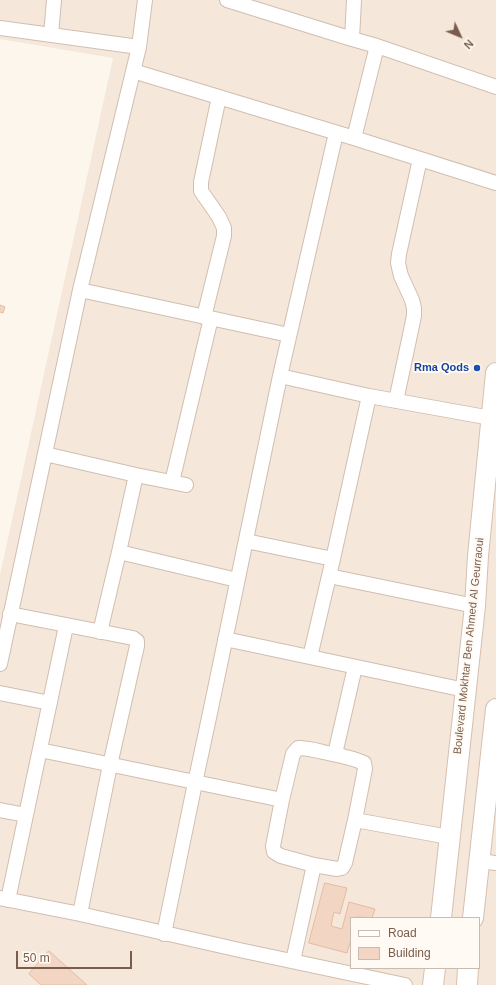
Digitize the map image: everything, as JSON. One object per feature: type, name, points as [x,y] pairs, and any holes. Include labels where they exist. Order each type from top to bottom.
[{"type":"street","points":[[51,35],[54,0]]},
{"type":"street","points":[[0,664],[80,290],[133,71],[145,0]]},
{"type":"street","points":[[227,0],[377,46],[496,86]]},
{"type":"street","points":[[352,39],[354,0]]},
{"type":"street","points":[[0,28],[138,47]]},
{"type":"street","points":[[354,138],[377,46]]},
{"type":"street","points":[[133,71],[496,183]]},
{"type":"street","points":[[45,454],[179,484],[208,317],[224,236],[224,228],[219,217],[202,191],[201,182],[219,97]]},
{"type":"street","points":[[164,934],[280,376],[336,133]]},
{"type":"street","points":[[396,401],[414,316],[412,300],[401,276],[398,263],[420,159]]},
{"type":"street","points":[[80,290],[289,335]]},
{"type":"street","name":"Boulevard Mokhtar Ben Ahmed Al Geurraoui","points":[[441,917],[474,606],[496,373]]},
{"type":"street","points":[[280,376],[369,396],[491,418]]},
{"type":"street","points":[[310,657],[369,396]]},
{"type":"street","points":[[100,632],[136,475]]},
{"type":"street","points":[[246,541],[333,559]]},
{"type":"street","points":[[119,552],[238,580]]},
{"type":"street","points":[[329,576],[474,606]]},
{"type":"street","points":[[10,614],[133,638],[137,641],[80,914]]},
{"type":"street","points":[[66,626],[26,815],[4,899],[80,914],[164,934],[405,985]]},
{"type":"street","points":[[225,639],[465,690]]},
{"type":"street","points":[[336,754],[355,667]]},
{"type":"street","points":[[0,693],[50,703]]},
{"type":"street","points":[[474,917],[488,862],[496,709]]},
{"type":"street","points":[[298,748],[336,754],[359,760],[364,763],[365,769],[356,820],[345,863],[342,868],[337,869],[314,865],[281,856],[274,852],[273,846],[282,800],[293,754],[298,748]]},
{"type":"street","points":[[40,750],[282,800]]},
{"type":"street","points":[[0,810],[26,815]]},
{"type":"street","points":[[356,820],[450,837]]},
{"type":"street","points":[[293,961],[314,865]]},
{"type":"street","points":[[433,985],[435,969]]},
{"type":"street","points":[[467,985],[468,969]]},
{"type":"shaded area","points":[[0,0],[496,0],[496,985],[0,985],[0,575],[113,58],[0,39]]},
{"type":"building","points":[[0,305],[5,307],[3,313],[0,312]]},
{"type":"building","points":[[325,883],[347,888],[340,914],[334,912],[331,926],[342,929],[349,902],[375,909],[372,917],[350,917],[350,942],[347,953],[309,943]]},
{"type":"building","points":[[49,951],[87,985],[41,985],[29,974]]},
{"type":"place","name":"Rma Qods","points":[[477,368]]}]
